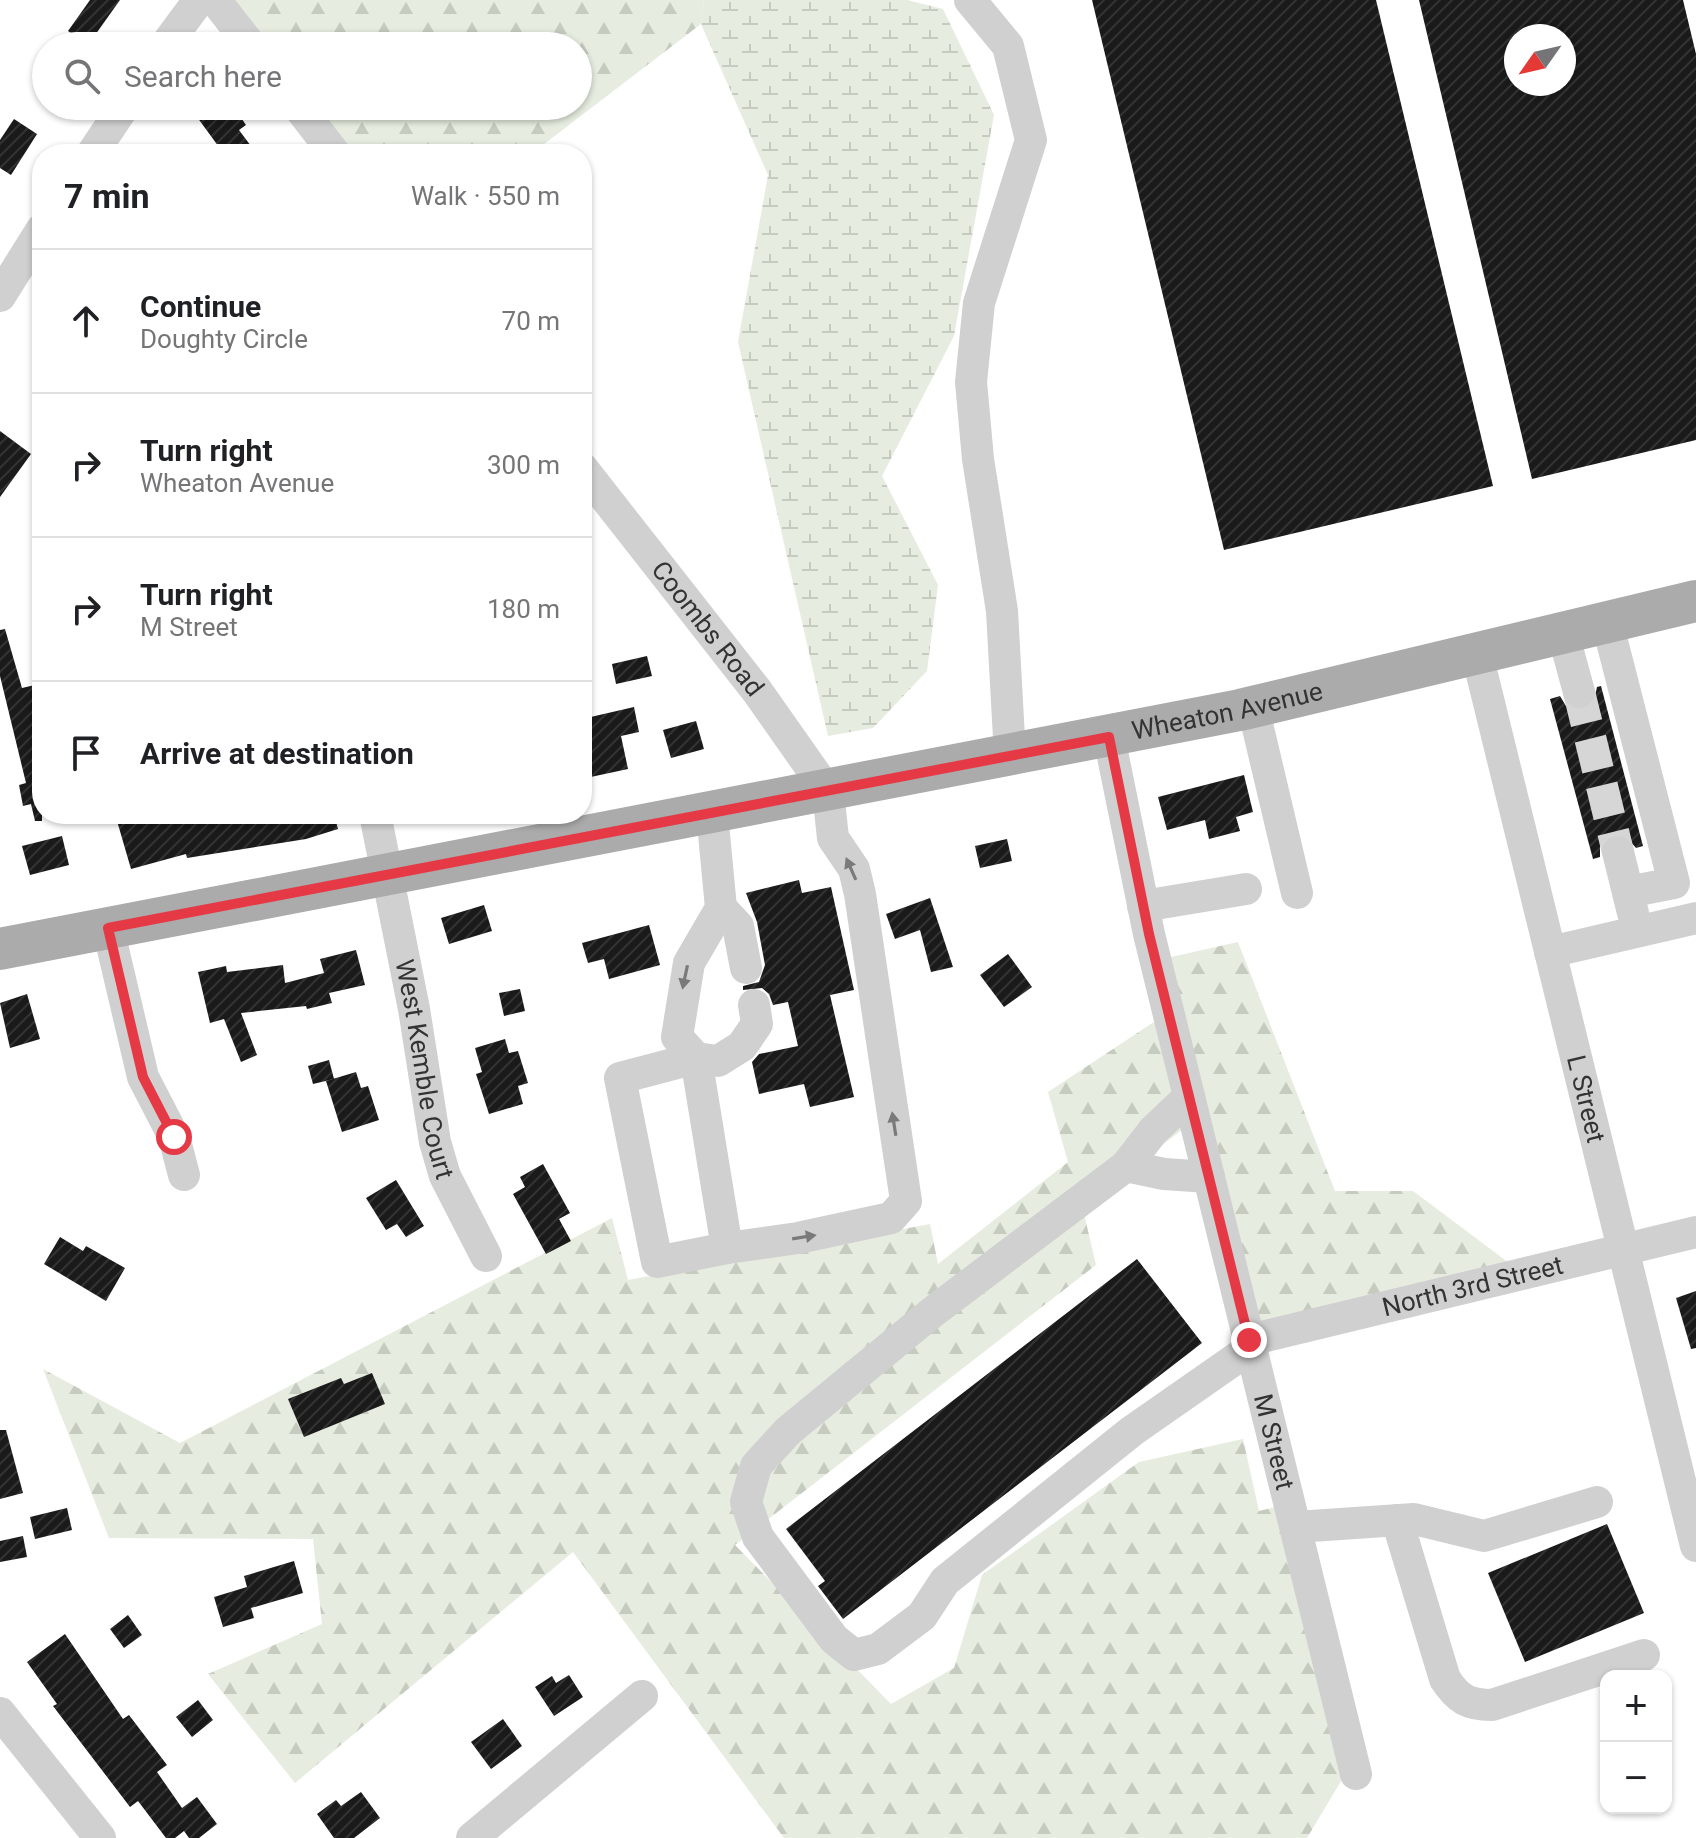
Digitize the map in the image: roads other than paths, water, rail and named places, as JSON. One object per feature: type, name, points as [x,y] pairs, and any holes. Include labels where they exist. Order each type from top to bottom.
[{"type":"main road","name":"Wheaton Avenue","points":[[0,949],[1109,737],[1253,707],[1696,601]]},
{"type":"street","points":[[175,32],[199,0]]},
{"type":"street","points":[[215,0],[240,32]]},
{"type":"street","points":[[970,0],[1008,46],[1031,140],[979,303],[971,382],[978,459],[1002,611],[1010,756]]},
{"type":"street","points":[[99,144],[115,120]]},
{"type":"street","points":[[309,120],[327,144]]},
{"type":"street","points":[[0,296],[32,245]]},
{"type":"street","name":"Coombs Road","points":[[592,481],[757,691],[828,792]]},
{"type":"street","points":[[1607,622],[1674,883],[1628,892]]},
{"type":"street","points":[[1563,633],[1579,692]]},
{"type":"street","name":"L Street","points":[[1477,654],[1696,1546]]},
{"type":"street","points":[[1253,707],[1297,893]]},
{"type":"street","name":"M Street","points":[[1109,737],[1143,906],[1356,1774]]},
{"type":"street","points":[[754,1005],[757,1024],[742,1046],[718,1061],[696,1058],[620,1078],[657,1262],[798,1238],[891,1218],[906,1201],[860,894],[854,869],[833,838],[828,792]]},
{"type":"street","points":[[712,813],[721,908],[689,963],[677,1037],[696,1058],[727,1248]]},
{"type":"street","name":"West Kemble Court","points":[[377,824],[414,1009],[435,1142],[445,1176],[486,1256]]},
{"type":"street","points":[[1618,852],[1638,932]]},
{"type":"street","points":[[1143,906],[1246,889]]},
{"type":"street","points":[[721,908],[738,926],[746,968]]},
{"type":"street","points":[[1550,952],[1696,918]]},
{"type":"street","points":[[108,928],[143,1077],[174,1137],[184,1175]]},
{"type":"street","points":[[1189,1097],[1153,1131],[1126,1166],[934,1311],[788,1431],[756,1466],[746,1502],[758,1537],[834,1639],[854,1655],[878,1649],[922,1616],[945,1581],[1132,1431],[1250,1344]]},
{"type":"street","points":[[1126,1166],[1164,1174],[1209,1177]]},
{"type":"street","name":"North 3rd Street","points":[[1250,1344],[1696,1232]]},
{"type":"street","points":[[1296,1527],[1414,1519],[1484,1536],[1597,1502]]},
{"type":"street","points":[[1397,1520],[1445,1679],[1455,1696],[1473,1705],[1492,1705],[1644,1655]]},
{"type":"street","points":[[472,1838],[642,1696]]},
{"type":"street","points":[[0,1713],[100,1838]]},
{"type":"tunnel","points":[[1579,692],[1618,852]]}]
